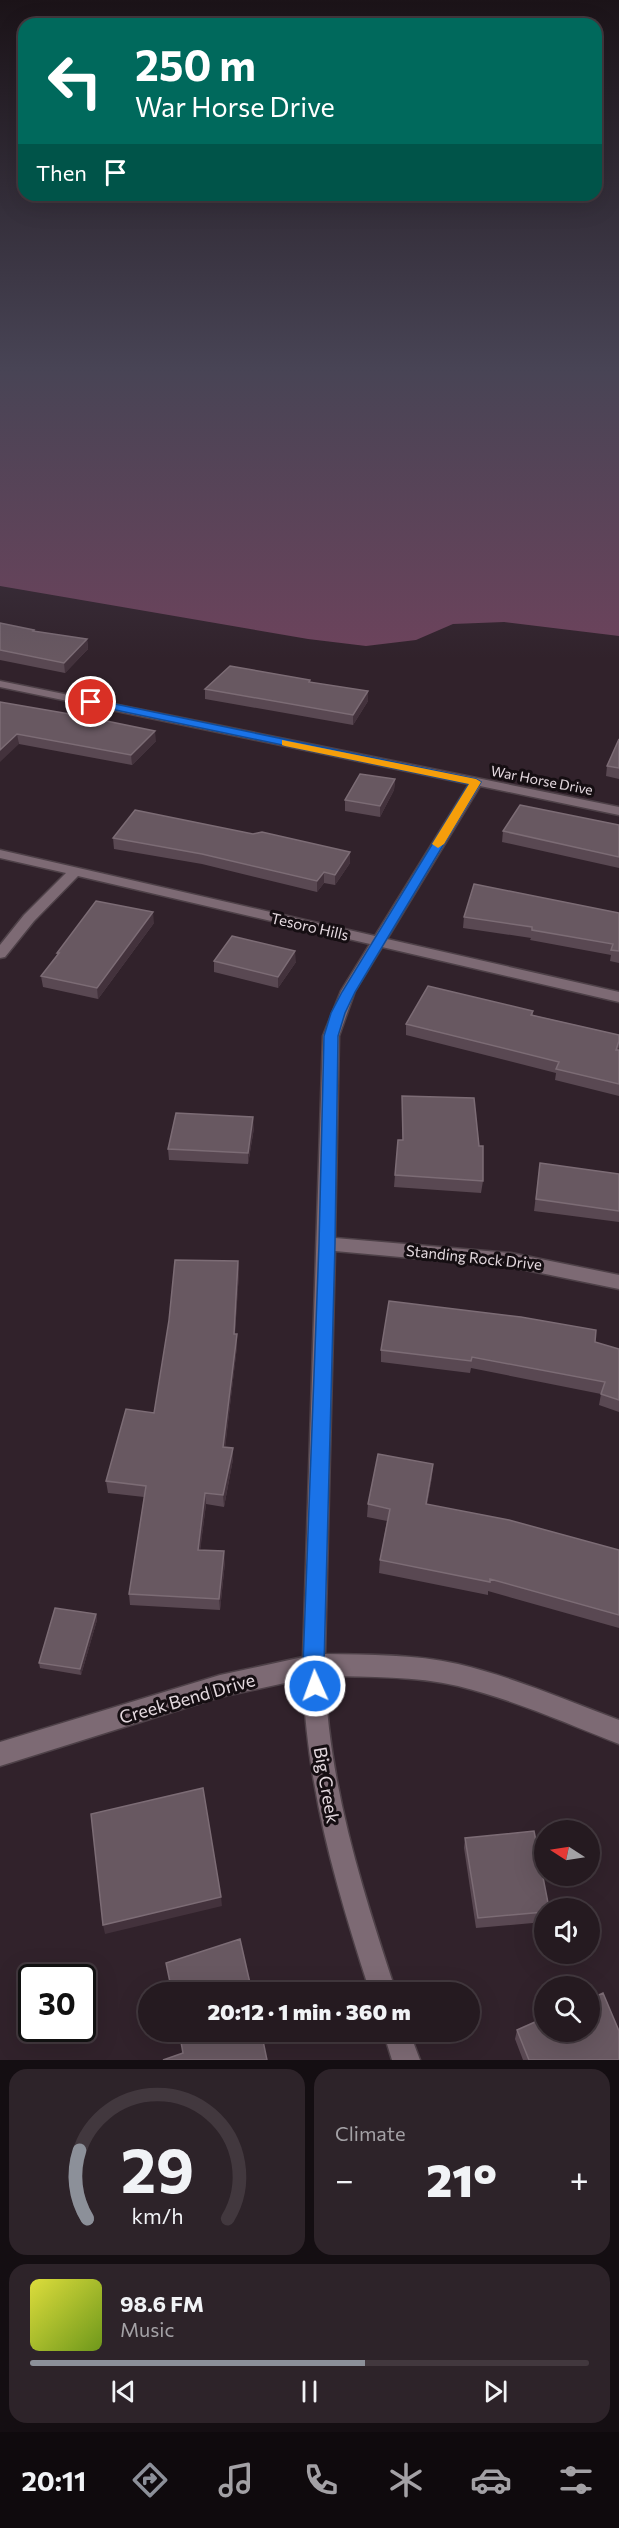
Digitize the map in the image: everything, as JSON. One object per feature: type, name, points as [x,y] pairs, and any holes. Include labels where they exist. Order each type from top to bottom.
[{"type":"street","name":"War Horse Drive","points":[[0,684],[619,810]]},
{"type":"street","name":"Big Creek","points":[[380,1982],[358,1918],[334,1828],[320,1749],[314,1665],[331,1036],[348,992],[476,782]]},
{"type":"street","name":"Tesoro Hills","points":[[0,854],[73,873],[379,941],[619,998]]},
{"type":"street","points":[[0,954],[29,918],[73,873]]},
{"type":"street","name":"Standing Rock Drive","points":[[327,1244],[465,1254],[532,1262],[619,1282]]},
{"type":"street","name":"Creek Bend Drive","points":[[0,1754],[220,1686],[314,1665],[408,1667],[458,1675],[506,1689],[619,1732]]},
{"type":"street","points":[[400,2042],[406,2060]]},
{"type":"shaded area","points":[[0,467],[619,467],[619,636],[504,622],[453,624],[416,640],[366,646],[308,639],[0,586]]},
{"type":"building","points":[[0,623],[33,631],[87,639],[64,663],[0,650]]},
{"type":"building","points":[[230,666],[368,691],[353,715],[205,689]]},
{"type":"building","points":[[0,702],[155,731],[131,755],[17,734],[0,750]]},
{"type":"building","points":[[619,739],[619,768],[607,766]]},
{"type":"building","points":[[360,774],[395,779],[380,806],[345,800]]},
{"type":"building","points":[[520,805],[619,825],[619,857],[503,831]]},
{"type":"building","points":[[135,810],[253,834],[262,832],[350,852],[335,875],[324,872],[317,881],[202,854],[113,838]]},
{"type":"building","points":[[474,884],[619,913],[619,951],[611,950],[613,944],[532,930],[532,927],[464,917]]},
{"type":"building","points":[[96,901],[153,912],[97,988],[41,976],[59,953],[57,953]]},
{"type":"building","points":[[232,936],[295,951],[278,977],[214,961]]},
{"type":"building","points":[[428,986],[533,1011],[531,1015],[619,1035],[616,1050],[619,1050],[619,1084],[556,1069],[559,1062],[406,1024]]},
{"type":"building","points":[[402,1096],[474,1098],[479,1146],[483,1146],[483,1181],[395,1175],[398,1140],[403,1140]]},
{"type":"building","points":[[176,1113],[253,1117],[248,1153],[168,1149]]},
{"type":"building","points":[[540,1163],[619,1174],[619,1211],[536,1199]]},
{"type":"building","points":[[175,1260],[238,1261],[234,1334],[237,1334],[223,1447],[233,1448],[223,1495],[205,1493],[198,1550],[224,1551],[219,1599],[129,1594],[146,1486],[106,1481],[126,1409],[154,1413],[169,1320]]},
{"type":"building","points":[[389,1301],[521,1317],[596,1330],[595,1342],[619,1349],[619,1400],[601,1394],[605,1382],[472,1357],[471,1361],[381,1350]]},
{"type":"building","points":[[378,1454],[433,1464],[426,1504],[509,1520],[619,1550],[619,1615],[490,1579],[490,1582],[380,1560],[390,1509],[368,1504]]},
{"type":"building","points":[[55,1608],[96,1614],[80,1669],[39,1663]]},
{"type":"building","points":[[203,1788],[221,1897],[103,1925],[91,1814]]},
{"type":"building","points":[[534,1831],[534,1886],[545,1886],[547,1898],[534,1898],[534,1913],[478,1918],[465,1838]]},
{"type":"building","points":[[240,1939],[250,1982],[170,1982],[166,1963]]},
{"type":"building","points":[[603,1993],[619,2031],[619,2060],[529,2060],[517,2030],[534,2022],[534,2042],[600,2042],[600,1994]]},
{"type":"building","points":[[181,2042],[263,2042],[267,2060],[163,2060],[183,2053]]},
{"type":"slow traffic","points":[[285,743],[476,782],[438,844]]},
{"type":"route","points":[[91,702],[476,782],[348,992],[331,1036],[315,1686]]}]
